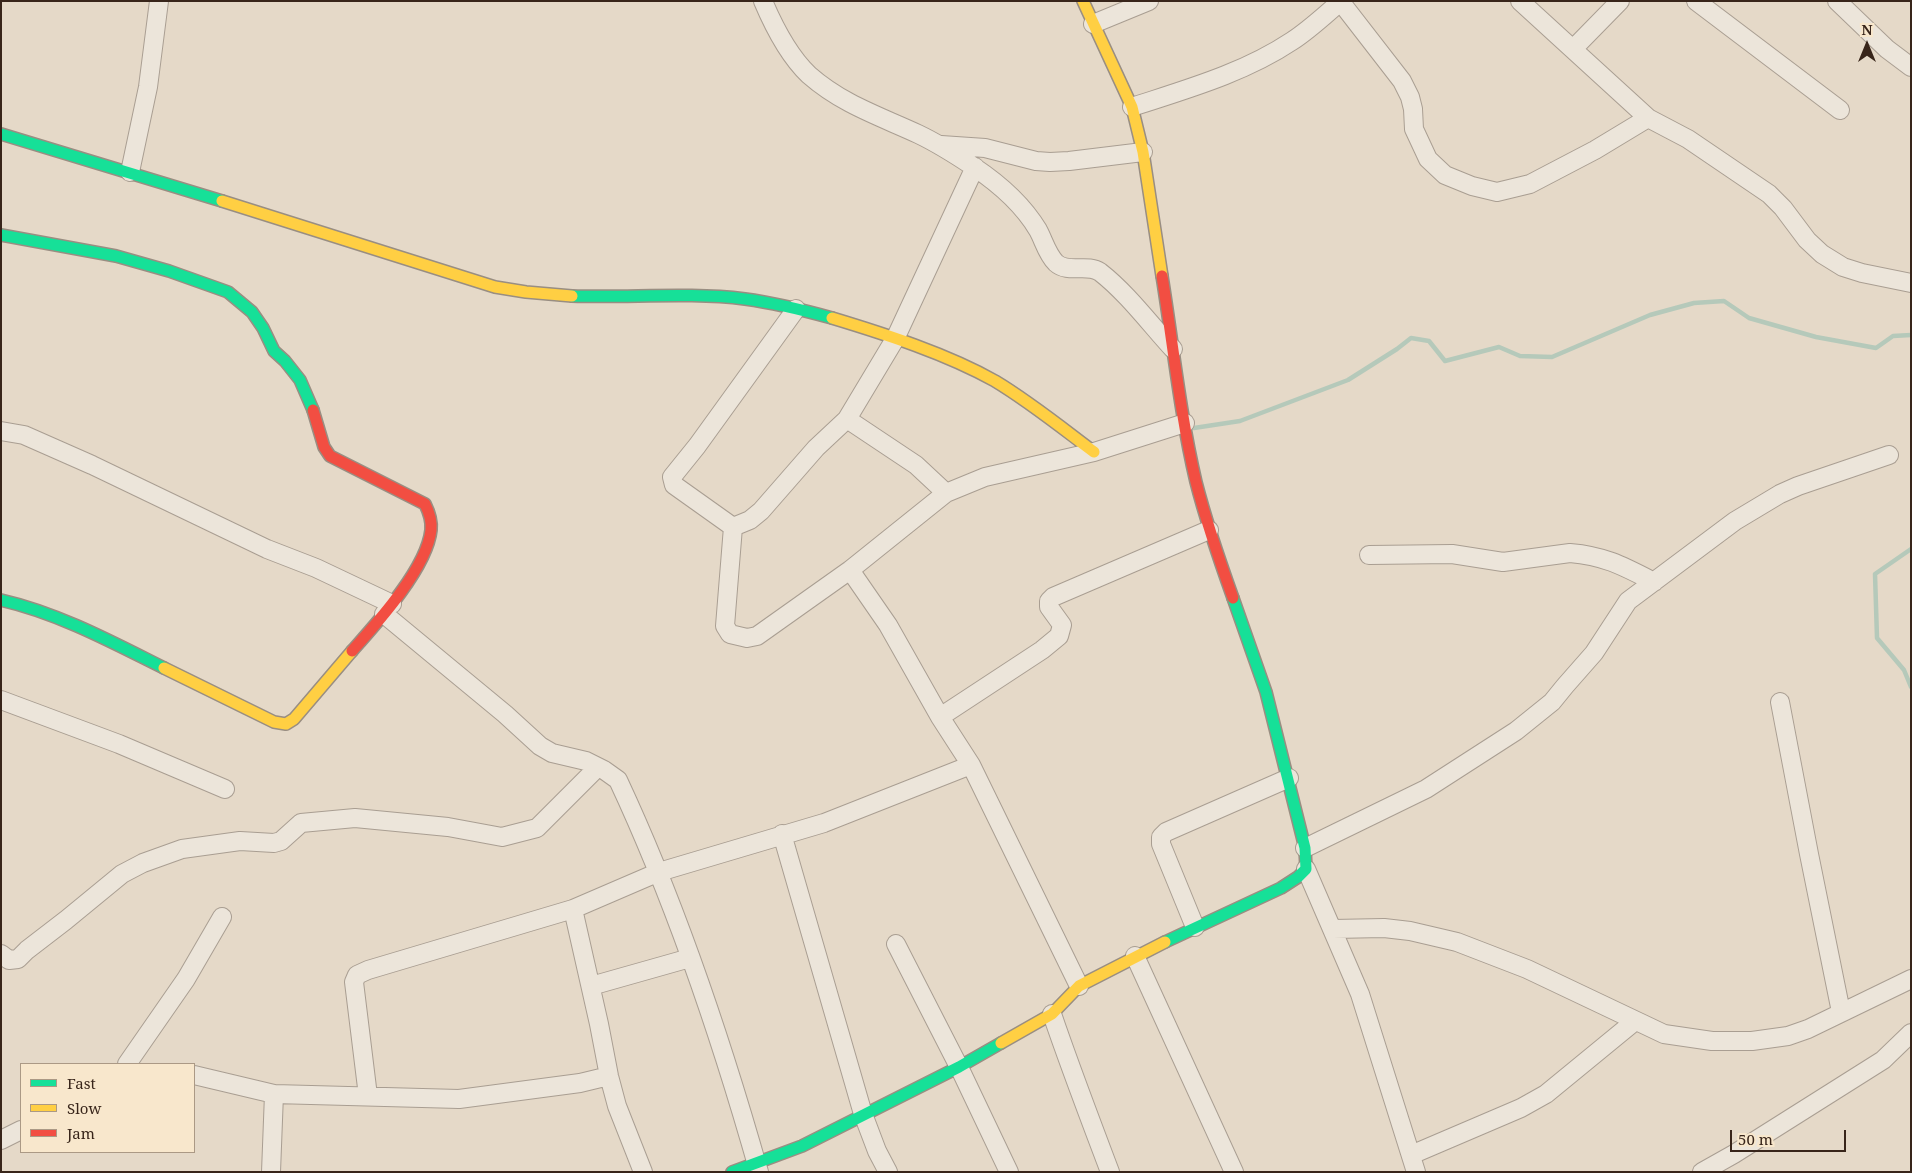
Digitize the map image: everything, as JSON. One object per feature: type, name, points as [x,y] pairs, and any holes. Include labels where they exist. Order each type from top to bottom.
[{"type":"street","points":[[130,172],[148,87],[159,1]]},
{"type":"street","points":[[763,1],[786,47],[808,73],[852,106],[919,135],[975,168],[1013,198],[1028,215],[1055,262],[1068,268],[1098,271],[1122,293],[1173,349]]},
{"type":"street","points":[[1083,1],[1132,107],[1143,152],[1185,423],[1196,480],[1209,530],[1266,692],[1305,848],[1306,869],[1360,994],[1414,1164],[1546,1094],[1635,1021]]},
{"type":"street","points":[[1093,24],[1149,1]]},
{"type":"street","points":[[1520,1],[1648,118],[1688,140],[1768,194],[1783,208],[1807,240],[1822,254],[1862,274],[1911,284]]},
{"type":"street","points":[[1572,49],[1620,1]]},
{"type":"street","points":[[1696,1],[1840,110]]},
{"type":"street","points":[[1837,1],[1887,49],[1911,67]]},
{"type":"street","points":[[1132,107],[1196,86],[1246,66],[1293,41],[1340,2],[1402,80],[1410,96],[1414,129],[1428,159],[1445,175],[1472,186],[1497,192],[1530,184],[1595,150],[1648,118]]},
{"type":"street","points":[[1,134],[130,172],[495,287],[518,292],[561,295],[744,299],[796,309],[851,324],[961,365],[994,381],[1036,408],[1094,452]]},
{"type":"street","points":[[938,145],[985,148],[1036,161],[1050,162],[1143,152]]},
{"type":"street","points":[[733,527],[750,520],[760,511],[816,448],[847,418],[895,339],[975,168]]},
{"type":"street","points":[[1,235],[116,256],[169,271],[228,292],[252,312],[264,328],[274,351],[285,361],[300,380],[310,401],[324,447],[330,456],[425,504],[431,515],[431,530],[427,547],[412,574],[388,609],[294,719],[286,724],[274,722],[108,640],[27,606],[1,600]]},
{"type":"street","points":[[733,527],[674,485],[672,477],[697,446],[796,309]]},
{"type":"street","points":[[847,418],[916,465],[946,493]]},
{"type":"street","points":[[733,527],[726,626],[730,634],[747,638],[757,636],[850,570],[946,493],[985,477],[1094,452],[1185,423]]},
{"type":"street","points":[[1,431],[24,435],[92,465],[267,549],[316,568],[388,609],[540,746],[552,753],[586,761],[618,780],[659,872],[735,1088],[758,1167]]},
{"type":"street","points":[[1305,848],[1426,789],[1516,731],[1552,702],[1594,652],[1628,601],[1715,534],[1780,494],[1889,454]]},
{"type":"street","points":[[940,717],[1042,650],[1059,636],[1062,625],[1049,607],[1049,601],[1053,597],[1209,530]]},
{"type":"street","points":[[1369,555],[1452,554],[1503,562],[1570,553],[1581,554],[1614,562],[1654,582]]},
{"type":"street","points":[[850,570],[888,625],[940,717],[971,765],[1079,986]]},
{"type":"street","points":[[1,700],[119,744],[225,789]]},
{"type":"street","points":[[1780,702],[1841,1012]]},
{"type":"street","points":[[368,1096],[354,982],[357,975],[368,970],[573,909],[659,872],[824,823],[971,765]]},
{"type":"street","points":[[1,954],[9,960],[18,959],[26,950],[122,874],[170,852],[240,841],[274,843],[281,841],[301,823],[355,818],[448,827],[502,838],[537,828],[598,767]]},
{"type":"street","points":[[1196,927],[1161,844],[1161,838],[1166,832],[1288,778]]},
{"type":"street","points":[[782,834],[863,1114],[877,1151],[888,1172]]},
{"type":"street","points":[[732,1172],[758,1167],[959,1067],[1052,1014],[1079,986],[1135,956],[1281,888],[1298,877],[1306,869]]},
{"type":"street","points":[[573,909],[609,1076],[617,1106],[643,1172]]},
{"type":"street","points":[[128,1063],[186,979],[222,917]]},
{"type":"street","points":[[1333,929],[1393,929],[1457,942],[1527,969],[1664,1034],[1712,1041],[1752,1041],[1788,1036],[1808,1029],[1911,979]]},
{"type":"street","points":[[896,944],[959,1067],[1009,1172]]},
{"type":"street","points":[[1135,956],[1234,1172]]},
{"type":"street","points":[[591,986],[690,958]]},
{"type":"street","points":[[1052,1014],[1074,1073],[1080,1096],[1110,1172]]},
{"type":"street","points":[[1702,1172],[1734,1154],[1883,1060],[1911,1033]]},
{"type":"street","points":[[195,1075],[274,1094],[459,1099],[580,1082],[609,1076]]},
{"type":"street","points":[[271,1172],[274,1094]]},
{"type":"street","points":[[1,1140],[20,1130]]},
{"type":"waterway","points":[[1194,428],[1240,421],[1348,380],[1411,338],[1429,341],[1445,361],[1499,347],[1520,356],[1552,357],[1650,315],[1694,303],[1724,301],[1749,318],[1816,337],[1876,348],[1893,336],[1911,335]]},
{"type":"waterway","points":[[1911,549],[1875,574],[1877,638],[1904,670],[1911,687]]},
{"type":"traffic: fast","points":[[1,134],[222,201]]},
{"type":"traffic: fast","points":[[1,235],[116,256],[169,271],[228,292],[252,312],[263,328],[274,351],[285,361],[300,380],[313,410]]},
{"type":"traffic: fast","points":[[572,296],[724,297],[767,303],[832,318]]},
{"type":"traffic: fast","points":[[1165,942],[1281,888],[1298,877],[1306,869],[1305,848],[1266,692],[1233,598]]},
{"type":"traffic: fast","points":[[1,600],[64,620],[105,638],[164,668]]},
{"type":"traffic: fast","points":[[732,1172],[802,1146],[959,1067],[1001,1043]]},
{"type":"traffic: slow","points":[[1083,1],[1132,107],[1143,152],[1162,276]]},
{"type":"traffic: slow","points":[[222,201],[495,287],[572,296]]},
{"type":"traffic: slow","points":[[832,318],[915,345],[976,371],[995,381],[1046,415],[1094,452]]},
{"type":"traffic: slow","points":[[164,668],[274,722],[286,724],[294,719],[352,651]]},
{"type":"traffic: slow","points":[[1001,1043],[1052,1014],[1079,986],[1165,942]]},
{"type":"traffic: jam","points":[[1162,276],[1190,456],[1204,511],[1233,598]]},
{"type":"traffic: jam","points":[[313,410],[324,447],[330,456],[425,504],[431,520],[431,530],[427,545],[411,578],[352,651]]}]
